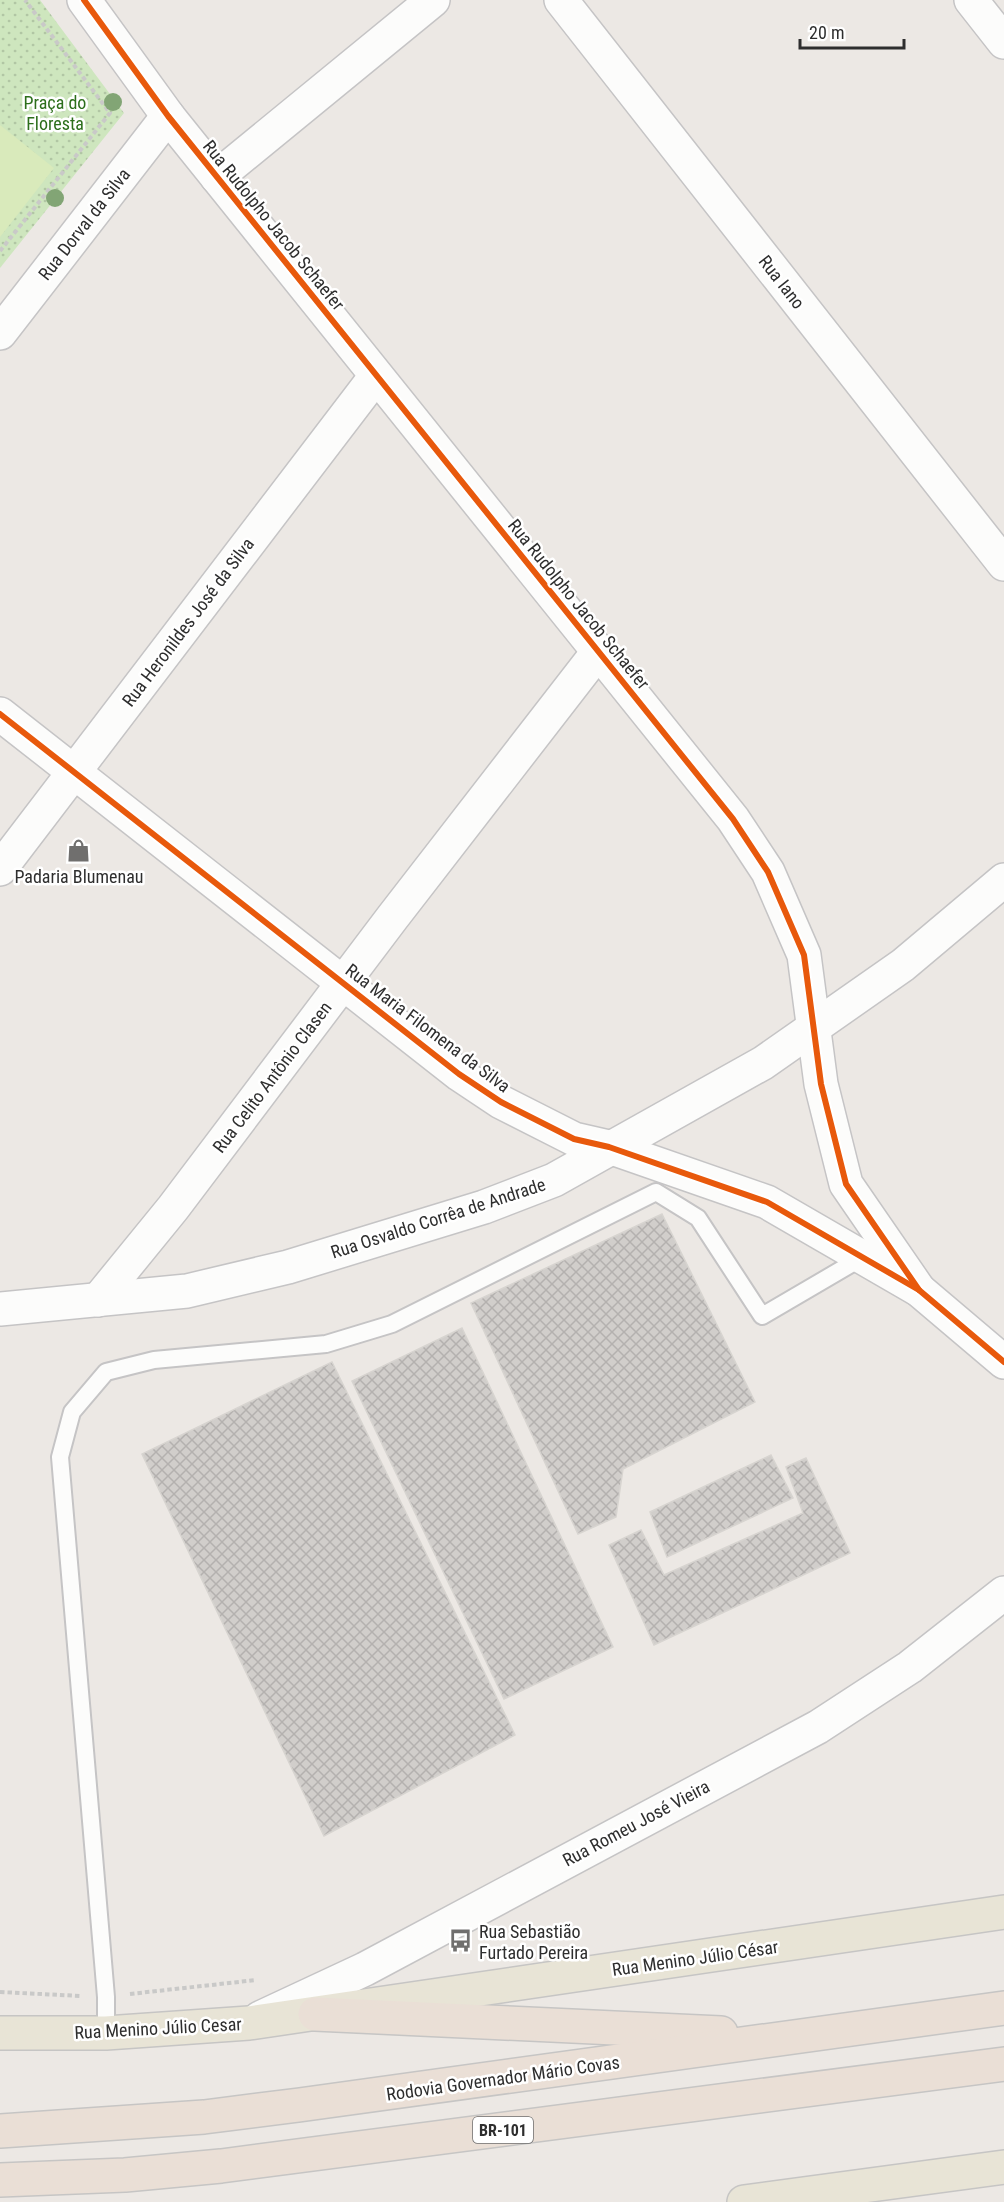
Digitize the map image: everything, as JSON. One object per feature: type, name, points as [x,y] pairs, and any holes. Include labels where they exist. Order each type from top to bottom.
[{"type":"highway","name":"Rodovia Governador Mário Covas","points":[[0,2131],[204,2117],[1004,2008]]},
{"type":"highway","points":[[315,2014],[804,2036]]},
{"type":"highway","name":"BR-101","points":[[0,2180],[125,2175],[221,2166],[1004,2064]]},
{"type":"main road","name":"Rua Menino Júlio César","points":[[315,2014],[1004,1912]]},
{"type":"main road","name":"Rua Menino Júlio Cesar","points":[[0,2033],[106,2033],[249,2023],[315,2014]]},
{"type":"main road","points":[[744,2202],[894,2192],[1004,2167]]},
{"type":"street","name":"Rua Rudolpho Jacob Schaefer","points":[[84,0],[168,116],[732,819],[768,872],[804,955],[812,1029],[830,1125],[846,1184],[920,1290]]},
{"type":"street","points":[[217,177],[433,0]]},
{"type":"street","name":"Rua Iano","points":[[561,0],[1004,564]]},
{"type":"street","points":[[971,0],[1004,42]]},
{"type":"street","name":"Rua Dorval da Silva","points":[[0,333],[168,116]]},
{"type":"street","name":"Rua Heronildes José da Silva","points":[[0,869],[376,376]]},
{"type":"street","name":"Rua Celito Antônio Clasen","points":[[98,1300],[173,1208],[598,652]]},
{"type":"street","name":"Rua Maria Filomena da Silva","points":[[0,714],[459,1074],[501,1102],[574,1139],[609,1147],[767,1202],[920,1290],[1004,1362]]},
{"type":"street","name":"Rua Osvaldo Corrêa de Andrade","points":[[0,1309],[187,1291],[288,1267],[484,1207],[554,1180],[609,1147],[763,1063],[903,965],[1004,880]]},
{"type":"street","name":"Rua Romeu José Vieira","points":[[249,2023],[365,1969],[818,1726],[910,1667],[1004,1593]]},
{"type":"lane","points":[[106,2033],[106,1997],[60,1457],[72,1412],[106,1372],[154,1360],[326,1344],[393,1324],[656,1192],[698,1218],[762,1316],[863,1257]]},
{"type":"path","points":[[0,251],[110,112],[25,0]]},
{"type":"path","points":[[0,1992],[106,1997],[259,1980]]},
{"type":"green space","name":"Praça do Floresta","points":[[0,0],[40,0],[124,113],[0,268]]},
{"type":"green space","points":[[0,125],[54,168],[0,237]]},
{"type":"building","points":[[662,1214],[755,1402],[623,1469],[616,1517],[578,1534],[471,1303]]},
{"type":"building","points":[[462,1328],[613,1647],[504,1699],[352,1381]]},
{"type":"building","points":[[332,1362],[515,1735],[324,1836],[142,1454]]},
{"type":"building","points":[[771,1455],[793,1498],[667,1557],[650,1512]]},
{"type":"building","points":[[806,1458],[850,1553],[654,1645],[609,1545],[641,1530],[664,1575],[803,1513],[786,1467]]},
{"type":"cycle path","points":[[84,0],[168,116],[733,819],[768,872],[804,955],[821,1084],[846,1184],[919,1290]]},
{"type":"cycle path","points":[[0,714],[459,1074],[501,1102],[574,1139],[609,1147],[767,1202],[919,1290],[1004,1362]]},
{"type":"place","name":"Padaria Blumenau","points":[[79,850]]},
{"type":"place","name":"Rua Sebastião Furtado Pereira","points":[[461,1941]]}]
